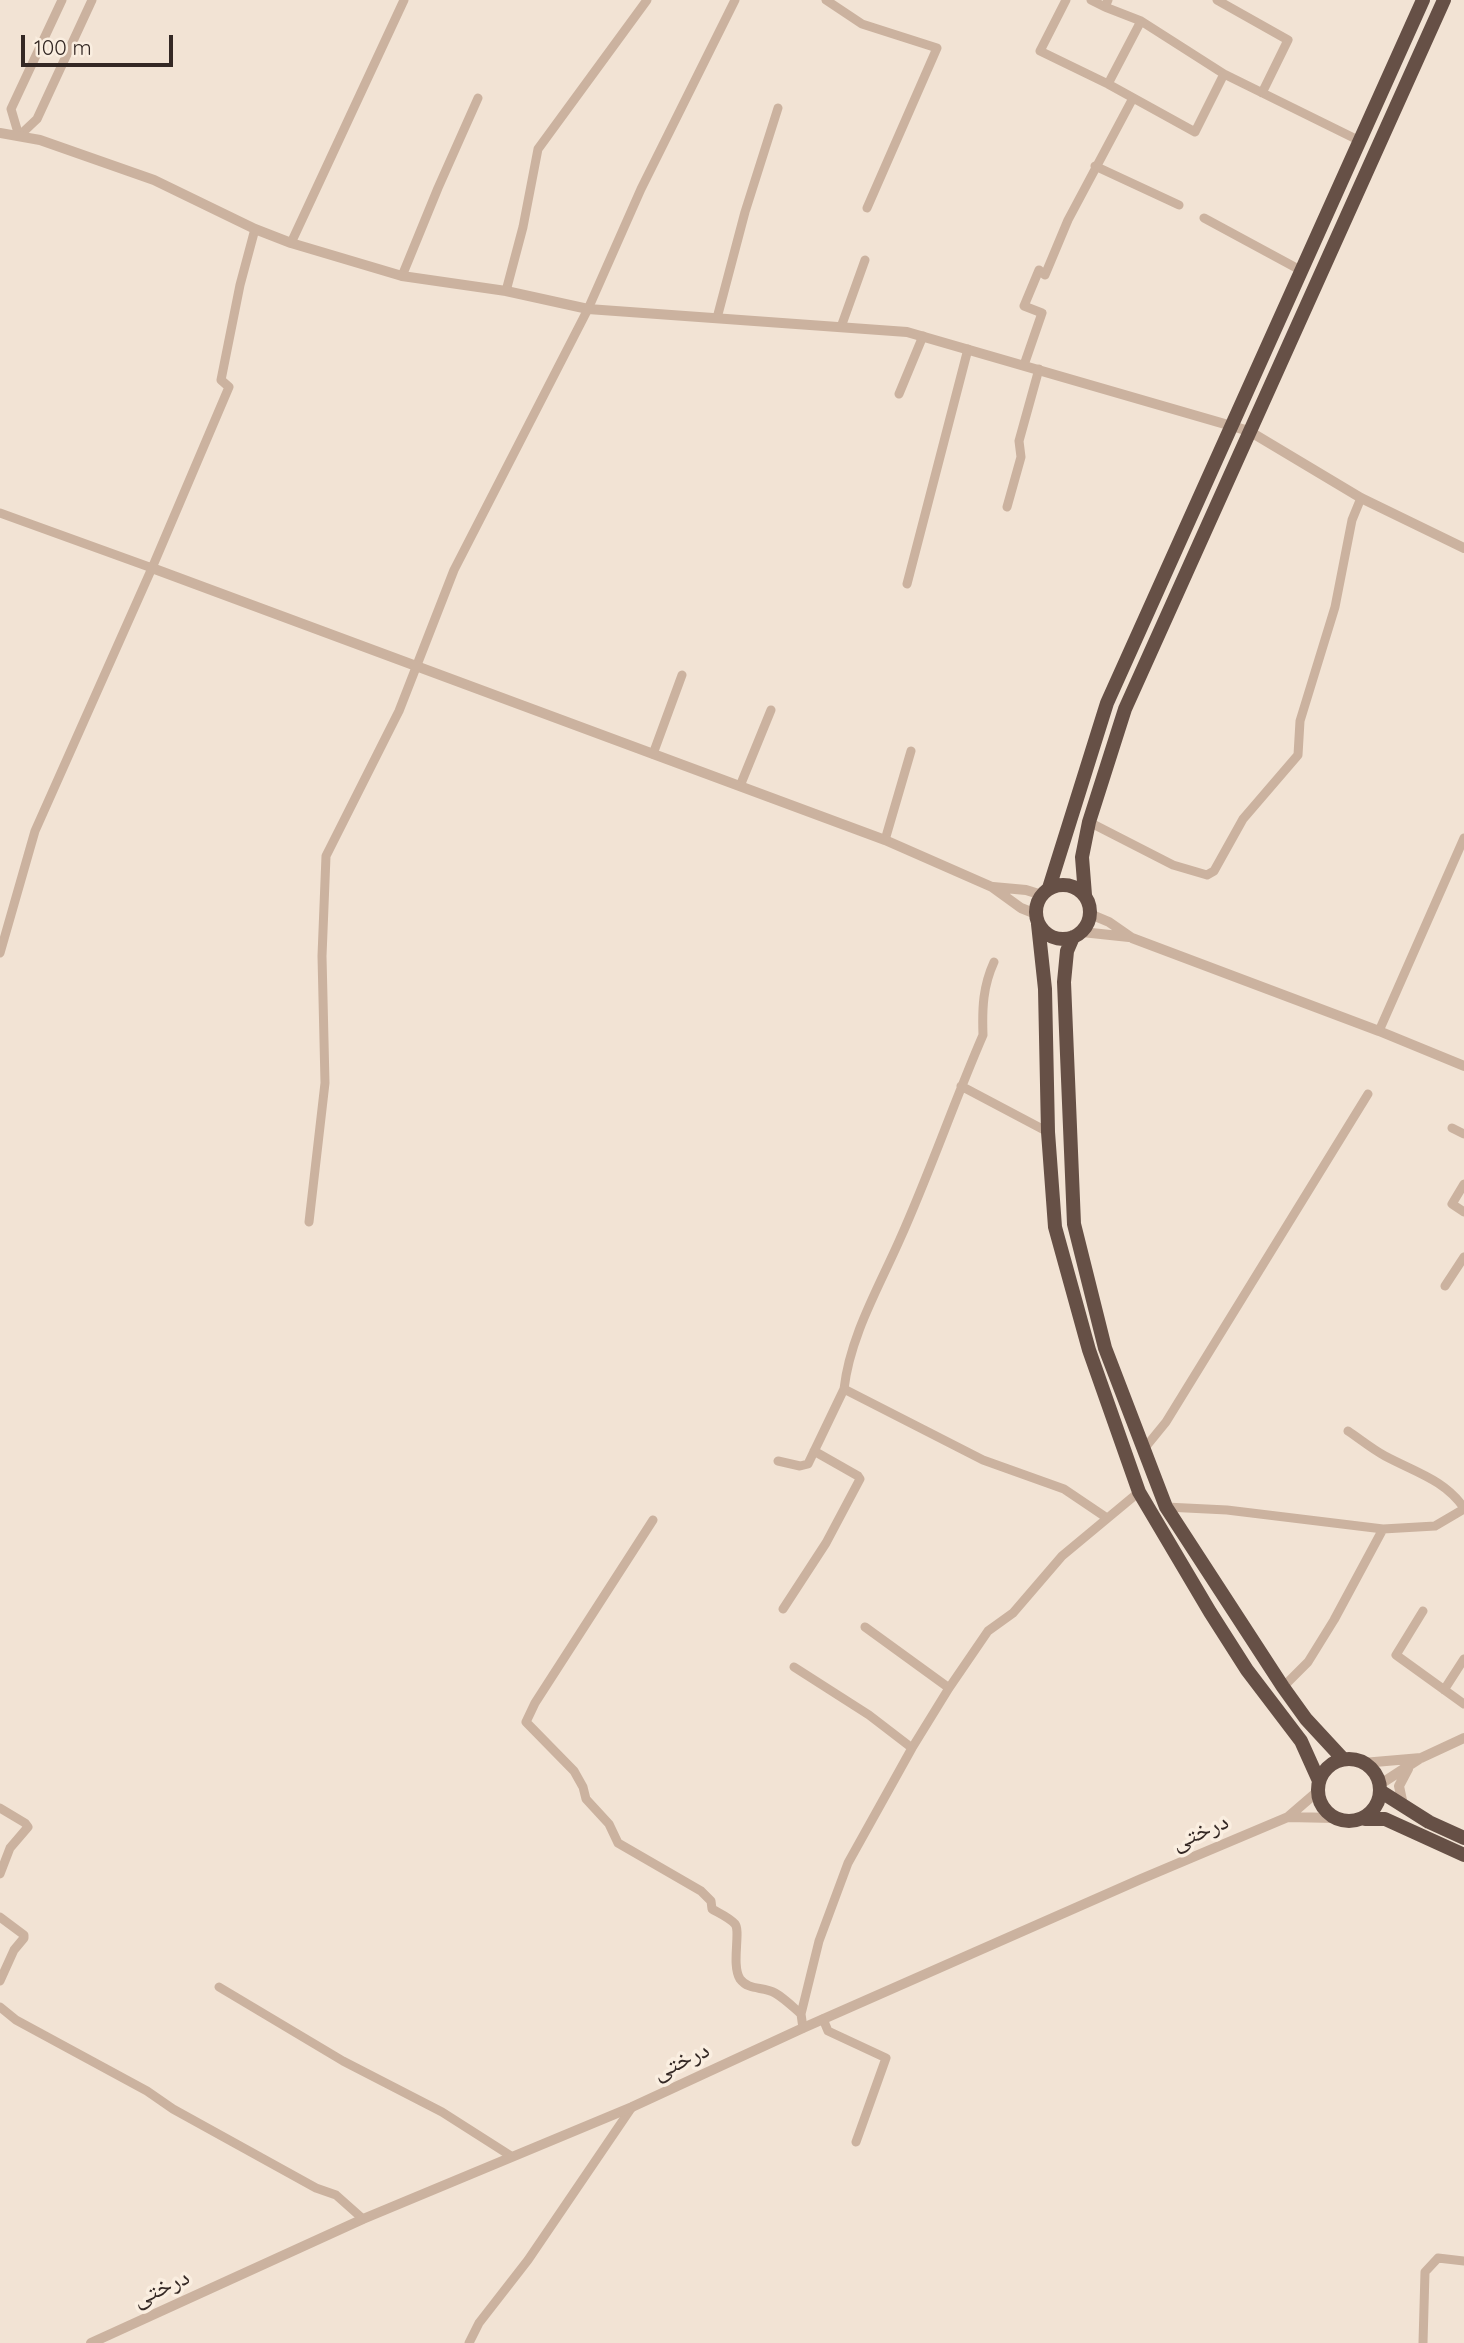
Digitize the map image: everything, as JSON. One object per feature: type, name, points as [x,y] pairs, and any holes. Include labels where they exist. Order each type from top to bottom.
[{"type":"highway","points":[[1423,0],[1107,702],[1045,891],[1037,904],[1037,919],[1045,989],[1048,1132],[1055,1227],[1089,1350],[1139,1492],[1247,1670],[1301,1741],[1318,1787],[1321,1804],[1335,1818],[1355,1822],[1385,1819],[1464,1855]]},
{"type":"highway","points":[[1343,1759],[1306,1719],[1283,1687],[1167,1507],[1105,1348],[1074,1224],[1064,982],[1067,951],[1088,924],[1090,914],[1085,895],[1082,857],[1089,822],[1125,709],[1444,0]]},
{"type":"highway","points":[[1045,891],[1058,885],[1068,885],[1085,895]]},
{"type":"highway","points":[[1037,919],[1044,932],[1053,937],[1063,939],[1077,935]]},
{"type":"highway","points":[[1318,1787],[1324,1771],[1332,1763],[1343,1759],[1363,1763],[1371,1769],[1379,1788],[1378,1801],[1365,1819]]},
{"type":"highway","points":[[1379,1788],[1429,1822],[1464,1838]]},
{"type":"street","points":[[19,135],[11,109],[62,0]]},
{"type":"street","points":[[19,135],[37,119],[92,0]]},
{"type":"street","points":[[290,243],[404,0]]},
{"type":"street","points":[[506,291],[523,227],[538,149],[647,0]]},
{"type":"street","points":[[309,1222],[325,1083],[322,956],[326,856],[399,711],[454,570],[588,309],[641,189],[735,0]]},
{"type":"street","points":[[825,0],[862,24],[937,48],[867,208]]},
{"type":"street","points":[[1066,0],[1040,51],[1108,84],[1195,132],[1224,74]]},
{"type":"street","points":[[1091,0],[1107,4],[1141,21],[1224,74],[1360,141]]},
{"type":"street","points":[[1217,0],[1288,40],[1262,93]]},
{"type":"street","points":[[1108,84],[1141,21]]},
{"type":"street","points":[[402,276],[478,98]]},
{"type":"street","points":[[1024,365],[1042,313],[1024,306],[1039,270],[1045,275],[1068,220],[1133,98]]},
{"type":"street","points":[[717,318],[745,212],[778,108]]},
{"type":"street","points":[[0,133],[40,140],[154,180],[290,243],[402,276],[506,291],[588,309],[907,332],[923,336],[1249,431],[1361,498],[1464,548]]},
{"type":"street","points":[[1095,166],[1179,205]]},
{"type":"street","points":[[1204,218],[1302,271]]},
{"type":"street","points":[[0,953],[35,831],[229,387],[221,380],[240,285],[255,229]]},
{"type":"street","points":[[841,327],[865,260]]},
{"type":"street","points":[[899,394],[923,336]]},
{"type":"street","points":[[907,584],[968,349]]},
{"type":"street","points":[[1007,508],[1021,457],[1019,441],[1039,369]]},
{"type":"street","points":[[1089,822],[1173,865],[1207,875],[1214,871],[1243,819],[1298,755],[1300,721],[1335,607],[1352,520],[1361,498]]},
{"type":"street","points":[[0,513],[885,840],[992,887],[1037,919]]},
{"type":"street","points":[[653,754],[682,675]]},
{"type":"street","points":[[740,786],[771,710]]},
{"type":"street","points":[[885,840],[911,751]]},
{"type":"street","points":[[1379,1031],[1464,838]]},
{"type":"street","points":[[992,887],[1045,891]]},
{"type":"street","points":[[1090,914],[1109,922],[1132,938],[1464,1066]]},
{"type":"street","points":[[1077,935],[1132,938]]},
{"type":"street","points":[[778,1461],[805,1465],[844,1389],[847,1368],[866,1314],[901,1237],[983,1035],[981,1005],[986,979],[994,962]]},
{"type":"street","points":[[961,1086],[1048,1132]]},
{"type":"street","points":[[1144,1450],[1166,1422],[1368,1094]]},
{"type":"street","points":[[1452,1128],[1464,1134]]},
{"type":"street","points":[[1464,1184],[1452,1204],[1464,1212]]},
{"type":"street","points":[[1445,1286],[1464,1257]]},
{"type":"street","points":[[844,1389],[983,1460],[1063,1489],[1107,1518]]},
{"type":"street","points":[[1167,1507],[1227,1510],[1383,1530],[1435,1526],[1464,1508],[1453,1492],[1433,1479],[1381,1454],[1348,1431]]},
{"type":"street","points":[[783,1609],[825,1543],[860,1479],[814,1451]]},
{"type":"street","points":[[803,2028],[801,2014],[819,1941],[848,1863],[949,1688],[988,1631],[1013,1613],[1062,1556],[1139,1492]]},
{"type":"street","points":[[653,1520],[526,1722],[574,1771],[586,1799],[608,1824],[618,1843],[701,1891],[711,1901],[712,1909],[735,1924],[737,1973],[740,1979],[748,1987],[774,1992],[801,2014]]},
{"type":"street","points":[[1283,1687],[1308,1662],[1383,1530]]},
{"type":"street","points":[[1423,1611],[1396,1656],[1464,1704]]},
{"type":"street","points":[[865,1627],[949,1688]]},
{"type":"street","points":[[1444,1690],[1464,1659]]},
{"type":"street","points":[[794,1667],[869,1715],[912,1748]]},
{"type":"street","points":[[1379,1788],[1421,1758],[1464,1738]]},
{"type":"street","points":[[1363,1763],[1421,1758]]},
{"type":"street","points":[[1403,1805],[1399,1786],[1408,1767]]},
{"type":"street","points":[[1289,1817],[1318,1787]]},
{"type":"street","points":[[0,1808],[25,1823],[28,1828],[10,1847],[0,1874]]},
{"type":"street","points":[[1289,1817],[1335,1818]]},
{"type":"street","name":"درختی","points":[[90,2343],[363,2219],[632,2107],[823,2019],[1289,1817]]},
{"type":"street","points":[[0,1917],[24,1935],[0,1981]]},
{"type":"street","points":[[219,1987],[343,2062],[442,2112],[511,2156]]},
{"type":"street","points":[[0,2007],[16,2020],[147,2091],[173,2109],[316,2188],[335,2195],[363,2219]]},
{"type":"street","points":[[823,2019],[828,2031],[886,2058],[856,2142]]},
{"type":"street","points":[[469,2343],[480,2323],[528,2260],[632,2107]]},
{"type":"street","points":[[1423,2343],[1425,2273],[1438,2258],[1464,2261]]}]
